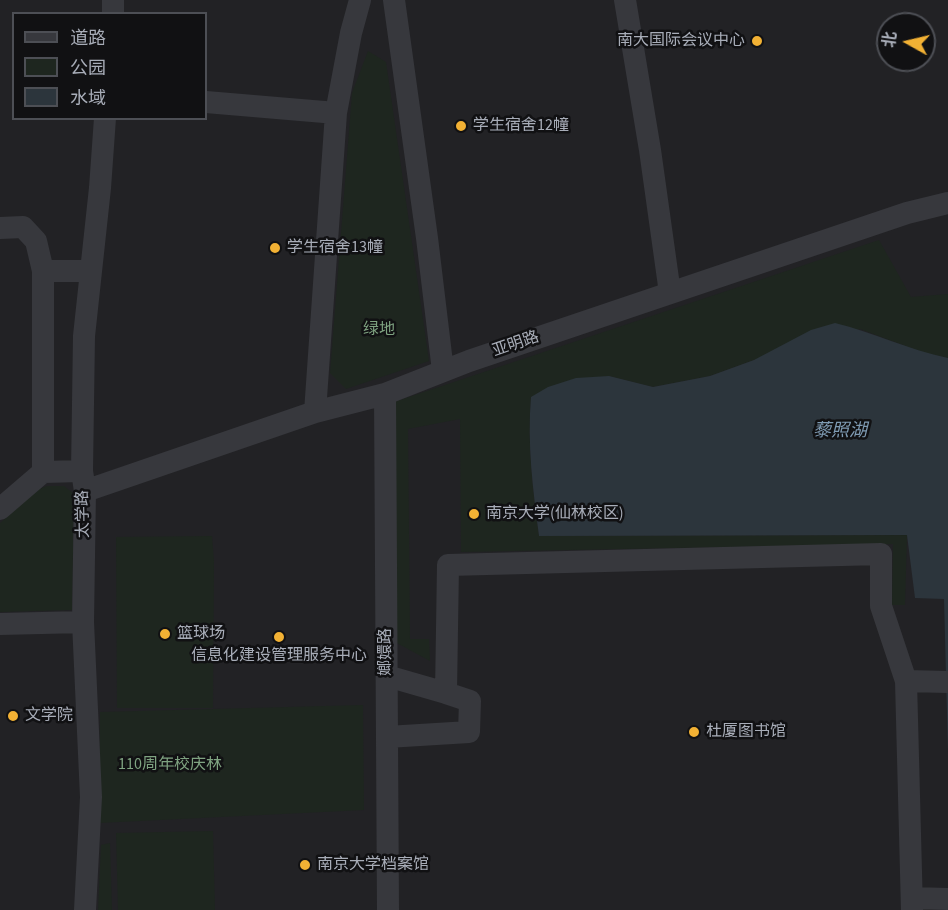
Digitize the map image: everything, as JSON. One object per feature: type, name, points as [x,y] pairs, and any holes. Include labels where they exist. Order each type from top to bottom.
[{"type":"street","points":[[315,412],[336,113],[351,33],[360,0]]},
{"type":"street","points":[[394,0],[428,238],[443,371]]},
{"type":"street","points":[[625,0],[650,150],[670,293]]},
{"type":"street","points":[[207,102],[336,113]]},
{"type":"street","name":"太学路","points":[[85,910],[91,797],[90,733],[83,622],[84,336],[105,120]]},
{"type":"street","name":"亚明路","points":[[43,472],[84,481],[315,412],[385,394],[443,371],[670,293],[907,213],[948,203]]},
{"type":"street","points":[[0,228],[23,226],[36,242],[43,271],[43,472],[0,509]]},
{"type":"street","points":[[43,271],[91,271]]},
{"type":"street","name":"嫏嬛路","points":[[385,394],[388,910]]},
{"type":"street","points":[[446,693],[448,565],[881,554],[881,606],[906,681],[912,904],[943,899]]},
{"type":"street","points":[[0,624],[83,622]]},
{"type":"street","points":[[387,675],[470,701],[469,732],[387,737]]},
{"type":"street","points":[[906,681],[939,682]]},
{"type":"shaded area","name":"南京大学(仙林校区)","points":[[0,0],[948,0],[948,910],[0,910]]},
{"type":"green space","name":"绿地","points":[[368,51],[386,62],[429,361],[346,389],[330,373],[352,93]]},
{"type":"green space","points":[[879,240],[911,297],[948,294],[948,358],[924,353],[860,329],[754,360],[710,376],[653,387],[609,376],[531,398],[531,467],[539,536],[907,535],[905,605],[892,605],[893,544],[461,552],[460,419],[408,429],[410,639],[429,639],[430,661],[395,642],[394,402]]},
{"type":"green space","points":[[47,486],[64,486],[74,494],[72,610],[0,612],[0,523],[39,489]]},
{"type":"green space","name":"篮球场","points":[[212,536],[214,561],[213,708],[117,708],[116,537]]},
{"type":"green space","name":"110周年校庆林","points":[[363,705],[364,810],[99,823],[100,712]]},
{"type":"green space","points":[[213,831],[215,910],[118,910],[116,833]]},
{"type":"green space","points":[[110,843],[112,910],[98,910],[101,845]]},
{"type":"water","name":"藜照湖","points":[[835,323],[948,358],[948,752],[944,599],[915,598],[907,535],[539,536],[530,450],[531,397],[548,387],[576,378],[609,376],[653,387],[710,376],[754,360],[811,330]]},
{"type":"place","name":"南大国际会议中心","points":[[757,41]]},
{"type":"place","name":"学生宿舍12幢","points":[[461,126]]},
{"type":"place","name":"学生宿舍13幢","points":[[275,248]]},
{"type":"place","name":"南京大学(仙林校区)","points":[[474,514]]},
{"type":"place","name":"篮球场","points":[[165,634]]},
{"type":"place","name":"信息化建设管理服务中心","points":[[279,637]]},
{"type":"place","name":"文学院","points":[[13,716]]},
{"type":"place","name":"杜厦图书馆","points":[[694,732]]},
{"type":"place","name":"南京大学档案馆","points":[[305,865]]}]
